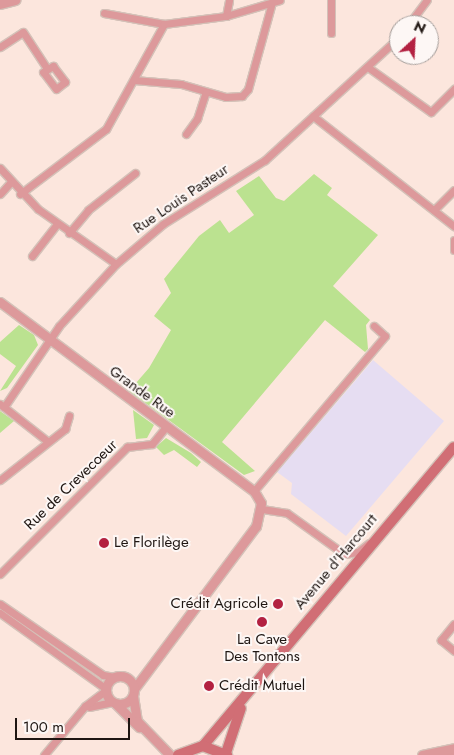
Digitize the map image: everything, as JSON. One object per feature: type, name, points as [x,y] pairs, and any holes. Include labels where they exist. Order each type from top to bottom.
[{"type":"main road","name":"Avenue d'Harcourt","points":[[203,746],[244,700],[377,537],[454,447]]},
{"type":"main road","name":"Avenue d'Harcourt","points":[[226,754],[244,700]]},
{"type":"main road","points":[[180,753],[203,746],[226,754]]},
{"type":"street","points":[[0,4],[15,0]]},
{"type":"street","points":[[226,16],[229,0]]},
{"type":"street","points":[[104,13],[164,24],[226,16],[270,6],[280,0]]},
{"type":"street","points":[[331,0],[332,33]]},
{"type":"street","points":[[416,15],[427,0]]},
{"type":"street","points":[[134,80],[181,84],[234,98],[245,93],[270,6]]},
{"type":"street","points":[[20,194],[101,134],[134,80],[164,24]]},
{"type":"street","points":[[0,47],[23,32],[46,67]]},
{"type":"street","name":"Rue Louis Pasteur","points":[[2,406],[50,342],[116,264],[163,224],[265,160],[369,68],[389,47]]},
{"type":"street","points":[[369,68],[431,112],[454,89]]},
{"type":"street","points":[[186,134],[197,119],[206,92]]},
{"type":"street","points":[[313,116],[454,226]]},
{"type":"street","points":[[0,168],[20,194],[69,233],[116,264]]},
{"type":"street","points":[[69,233],[88,210],[135,173]]},
{"type":"street","points":[[0,194],[10,183]]},
{"type":"street","points":[[434,210],[454,190]]},
{"type":"street","points":[[32,256],[57,224]]},
{"type":"street","points":[[454,240],[454,250]]},
{"type":"street","name":"Grande Rue","points":[[0,302],[50,342],[254,491]]},
{"type":"street","points":[[80,712],[114,703],[128,702],[154,657],[256,526],[262,509],[254,491],[385,336],[374,326]]},
{"type":"street","points":[[2,406],[47,441]]},
{"type":"street","points":[[0,480],[47,441],[65,430],[69,416]]},
{"type":"street","name":"Rue de Crevecoeur","points":[[0,574],[127,447],[152,444],[166,427]]},
{"type":"street","points":[[262,509],[286,513],[337,551],[350,555],[377,537]]},
{"type":"street","points":[[0,604],[103,675],[120,677],[133,692],[132,710],[146,730]]},
{"type":"street","points":[[0,613],[106,690],[114,703],[146,730],[168,752],[180,753]]},
{"type":"street","points":[[454,624],[441,640],[454,651]]},
{"type":"street","points":[[44,755],[80,712],[120,677],[154,657]]},
{"type":"street","points":[[422,755],[454,748]]},
{"type":"street","points":[[444,755],[454,753]]},
{"type":"shaded area","points":[[373,360],[444,421],[346,536],[291,494],[292,483],[277,472]]},
{"type":"green space","points":[[314,174],[332,188],[327,195],[378,235],[333,286],[370,320],[366,325],[368,349],[365,352],[325,320],[222,442],[255,471],[244,475],[129,391],[149,368],[171,330],[154,316],[171,293],[164,279],[199,236],[220,220],[229,233],[254,215],[236,191],[259,176],[276,198],[284,201]]},
{"type":"green space","points":[[19,325],[34,335],[38,345],[7,388],[0,391],[16,366],[0,354],[0,342]]},
{"type":"green space","points":[[133,410],[154,425],[147,438],[136,439]]},
{"type":"green space","points":[[0,411],[14,421],[0,433]]},
{"type":"green space","points":[[166,438],[191,453],[201,462],[197,467],[174,450],[164,455],[156,447]]},
{"type":"place","name":"Le Florilège","points":[[104,543]]},
{"type":"place","name":"Crédit Agricole","points":[[278,604]]},
{"type":"place","name":"La Cave Des Tontons","points":[[262,622]]},
{"type":"place","name":"Crédit Mutuel","points":[[209,686]]}]
